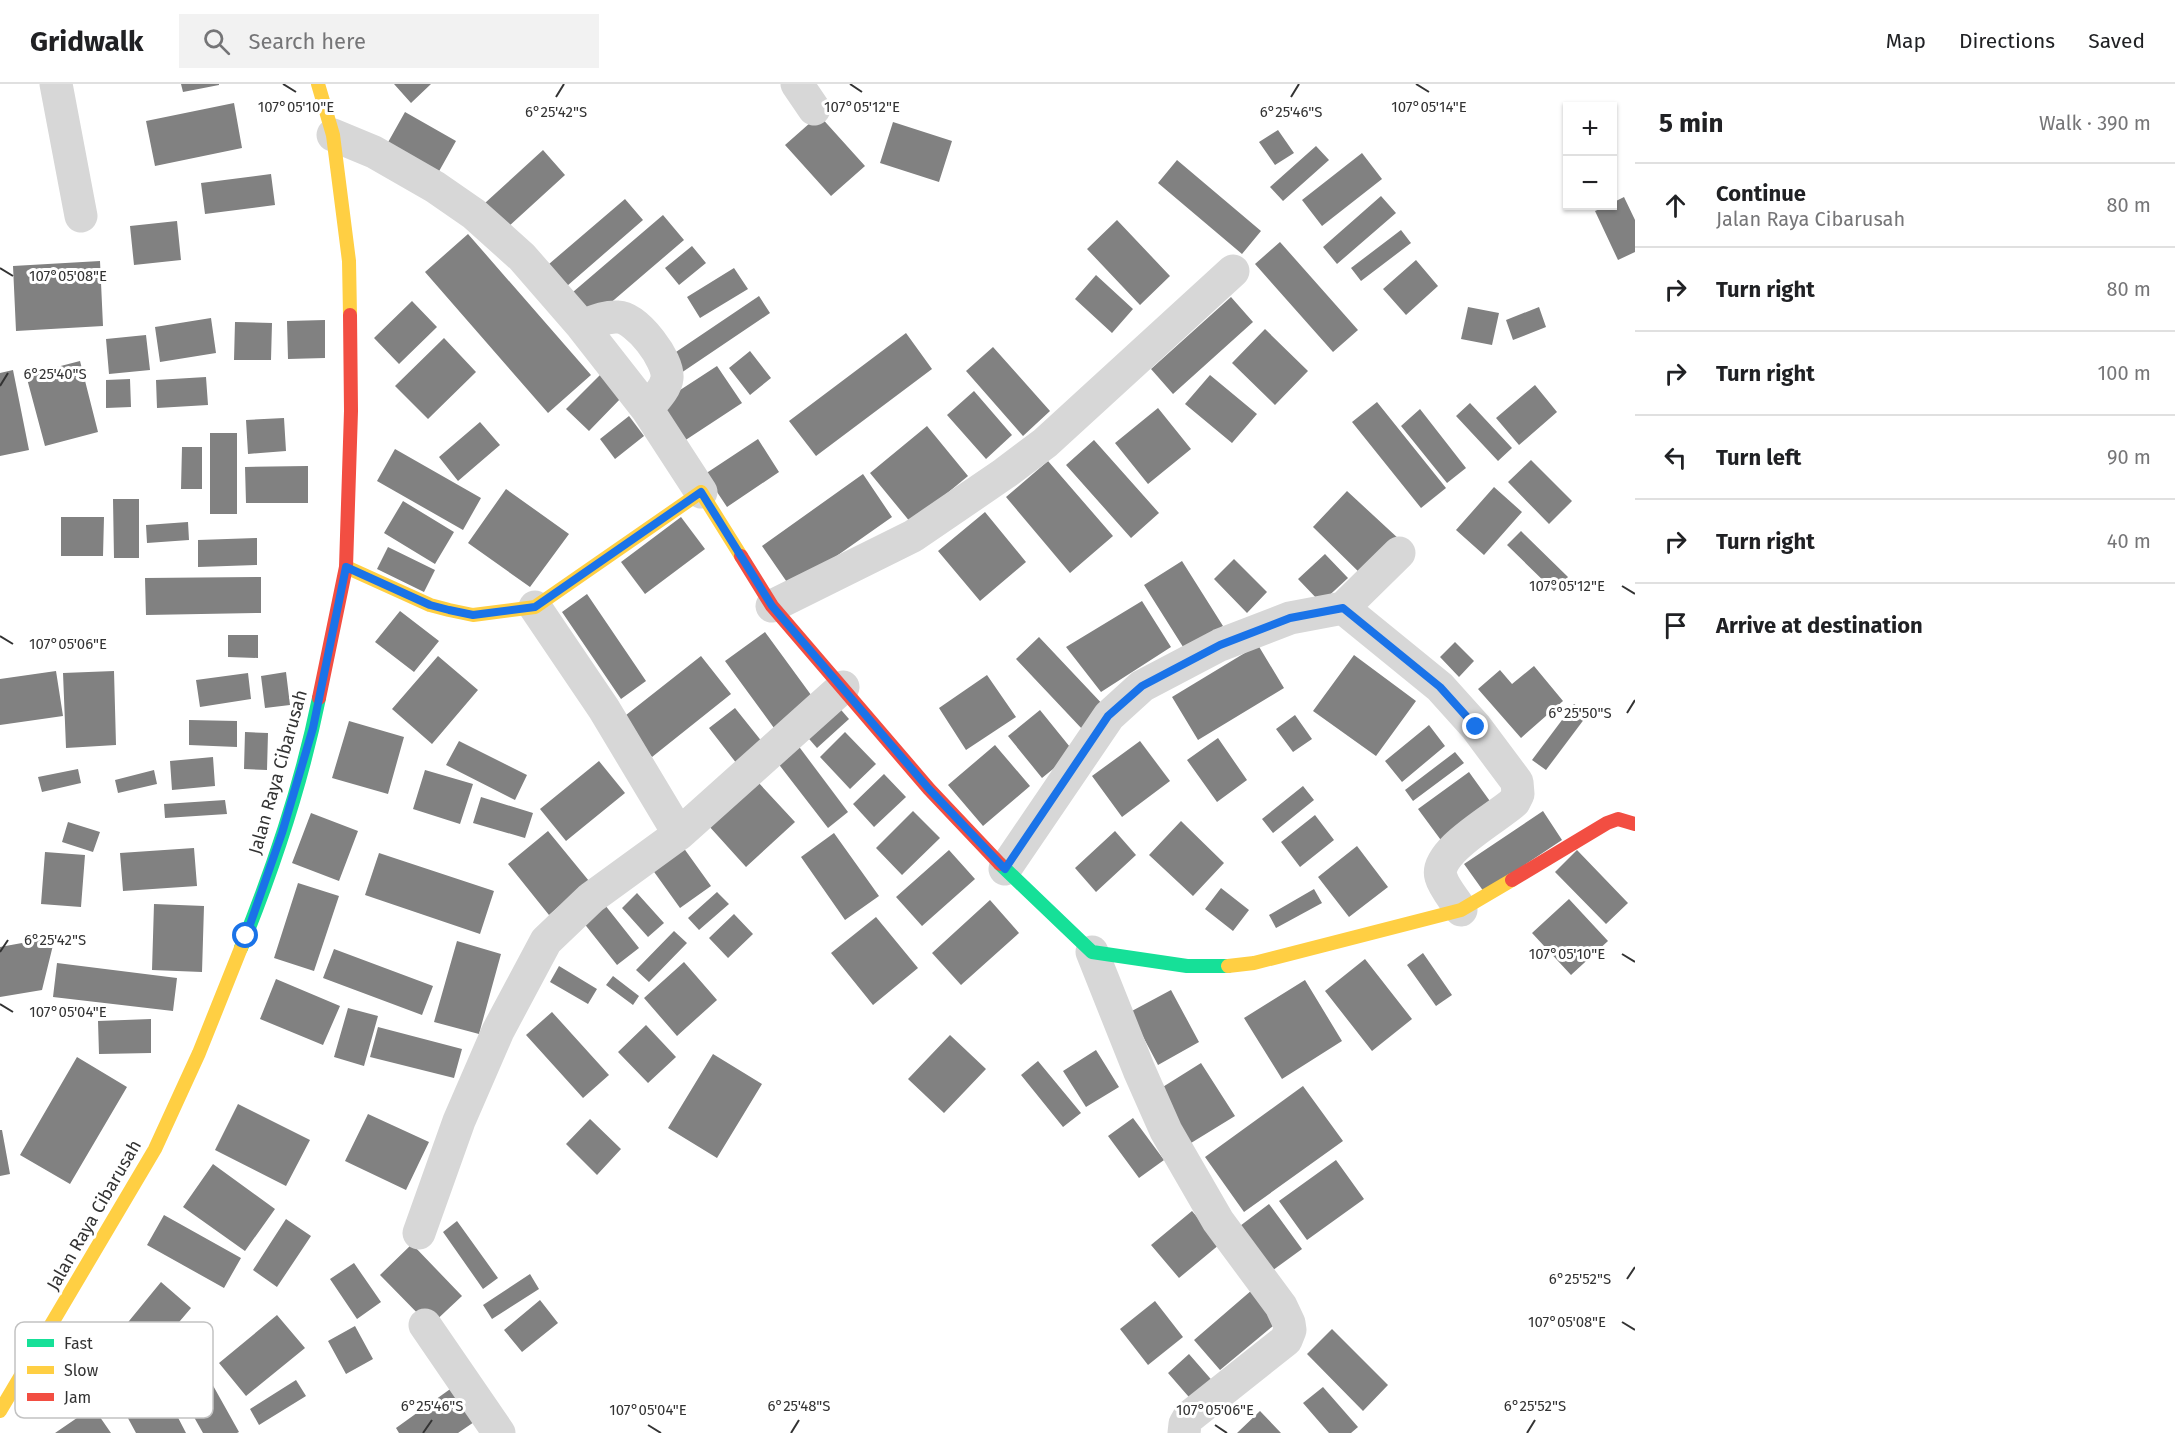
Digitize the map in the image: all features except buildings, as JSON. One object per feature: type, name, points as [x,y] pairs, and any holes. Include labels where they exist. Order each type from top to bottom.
[{"type":"street","points":[[56,84],[81,216]]},
{"type":"street","name":"Jalan Raya Cibarusah","points":[[53,1322],[155,1149],[199,1053],[246,936],[282,833],[313,728],[346,567],[351,411],[349,261],[333,135],[318,84]]},
{"type":"street","points":[[333,135],[374,152],[435,186],[474,214],[522,257],[582,326],[647,409],[772,606],[929,789],[1005,869],[1092,952],[1166,1131],[1218,1221],[1281,1306],[1289,1323],[1290,1330],[1286,1340],[1189,1417],[1184,1433]]},
{"type":"street","points":[[772,606],[913,536],[996,479],[1045,443],[1233,271]]},
{"type":"street","points":[[582,326],[609,317],[620,316],[628,319],[649,339],[668,377],[664,387],[647,409]]},
{"type":"street","points":[[346,567],[430,605],[449,610],[473,615],[535,607],[701,492]]},
{"type":"street","points":[[1005,869],[1108,716],[1142,686],[1220,645],[1290,618],[1343,608],[1399,553]]},
{"type":"street","points":[[535,607],[604,710],[679,834]]},
{"type":"street","points":[[1343,608],[1440,687],[1476,727],[1517,782],[1518,794],[1515,802],[1464,840],[1446,856],[1442,863],[1441,878],[1461,910]]},
{"type":"street","points":[[419,1233],[459,1121],[498,1031],[546,941],[591,898],[679,834],[843,687]]},
{"type":"street","points":[[1092,952],[1186,966],[1220,967],[1254,963],[1461,910],[1607,823],[1618,819],[1635,824]]},
{"type":"street","points":[[425,1325],[499,1433]]},
{"type":"street","name":"Jalan Raya Cibarusah","points":[[0,1411],[15,1386]]},
{"type":"traffic: fast","points":[[241,948],[286,825],[319,698]]},
{"type":"traffic: fast","points":[[1000,864],[1092,952],[1187,966],[1228,966]]},
{"type":"traffic: slow","points":[[318,84],[333,135],[349,261],[350,315]]},
{"type":"traffic: slow","points":[[346,567],[430,605],[449,610],[473,615],[535,607],[701,492],[741,556]]},
{"type":"traffic: slow","points":[[1228,966],[1254,963],[1461,910],[1512,880]]},
{"type":"traffic: slow","points":[[53,1322],[155,1149],[199,1053],[241,948]]},
{"type":"traffic: slow","points":[[0,1411],[15,1386]]},
{"type":"traffic: jam","points":[[319,698],[346,567],[351,411],[350,315]]},
{"type":"traffic: jam","points":[[741,556],[772,606],[929,789],[1000,864]]},
{"type":"traffic: jam","points":[[1512,880],[1607,823],[1618,819],[1635,824]]},
{"type":"route","points":[[246,936],[282,833],[313,728],[346,567],[430,605],[449,610],[473,615],[535,607],[701,492],[772,606],[929,789],[1005,869],[1108,716],[1124,701],[1142,686],[1220,645],[1290,618],[1343,608],[1440,687],[1476,727]]}]
